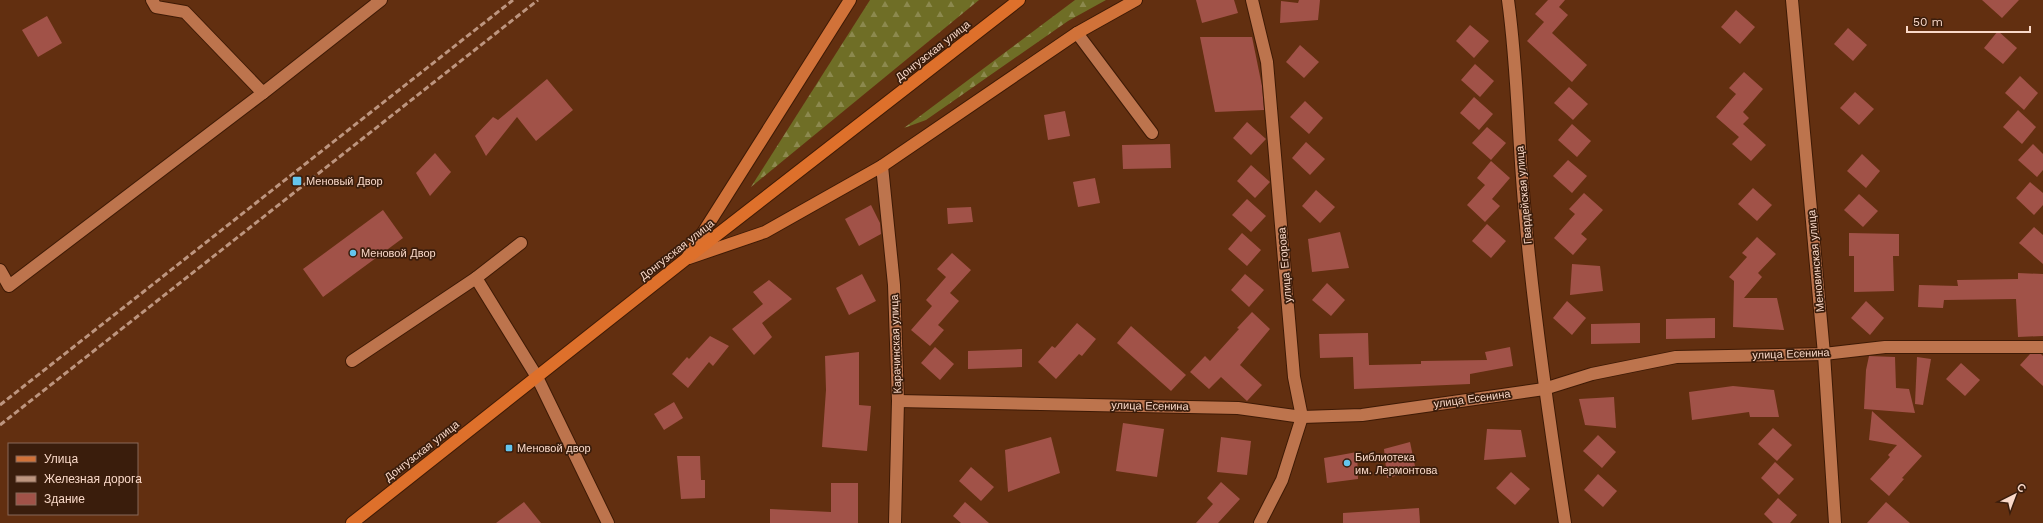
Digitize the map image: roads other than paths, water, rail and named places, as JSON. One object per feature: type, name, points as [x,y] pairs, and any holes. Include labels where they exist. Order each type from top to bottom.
[{"type":"highway","name":"Донгузская улица","points":[[352,523],[686,259],[1019,0]]},
{"type":"main road","points":[[686,259],[850,0]]},
{"type":"main road","points":[[686,259],[765,232],[882,166],[1077,33],[1136,0]]},
{"type":"street","points":[[0,270],[9,286],[263,93],[381,0]]},
{"type":"street","name":"улица Егорова","points":[[1252,0],[1267,62],[1294,376],[1302,417],[1282,480],[1260,523]]},
{"type":"street","name":"Гвардейская улица","points":[[1508,0],[1514,38],[1524,213],[1544,389],[1564,523]]},
{"type":"street","name":"Меновинская улица","points":[[1792,0],[1824,354],[1835,523]]},
{"type":"street","points":[[154,4],[185,12],[263,93]]},
{"type":"street","points":[[1077,33],[1152,133]]},
{"type":"street","name":"Карачинская улица","points":[[882,166],[894,285],[898,401],[895,523]]},
{"type":"street","points":[[352,362],[476,278],[521,243]]},
{"type":"street","points":[[476,278],[537,377],[608,523]]},
{"type":"street","name":"улица Есенина","points":[[898,401],[1238,408],[1302,417],[1362,415],[1544,389],[1592,374],[1676,357],[1824,354],[1885,347],[2043,347]]},
{"type":"railway","points":[[0,405],[513,0]]},
{"type":"railway","points":[[0,425],[538,0]]},
{"type":"place","name":"Меновый Двор","points":[[297,181]]},
{"type":"place","name":"Меновой Двор","points":[[353,253]]},
{"type":"place","name":"Меновой двор","points":[[509,448]]},
{"type":"place","name":"Библиотека им. Лермонтова","points":[[1347,463]]}]
